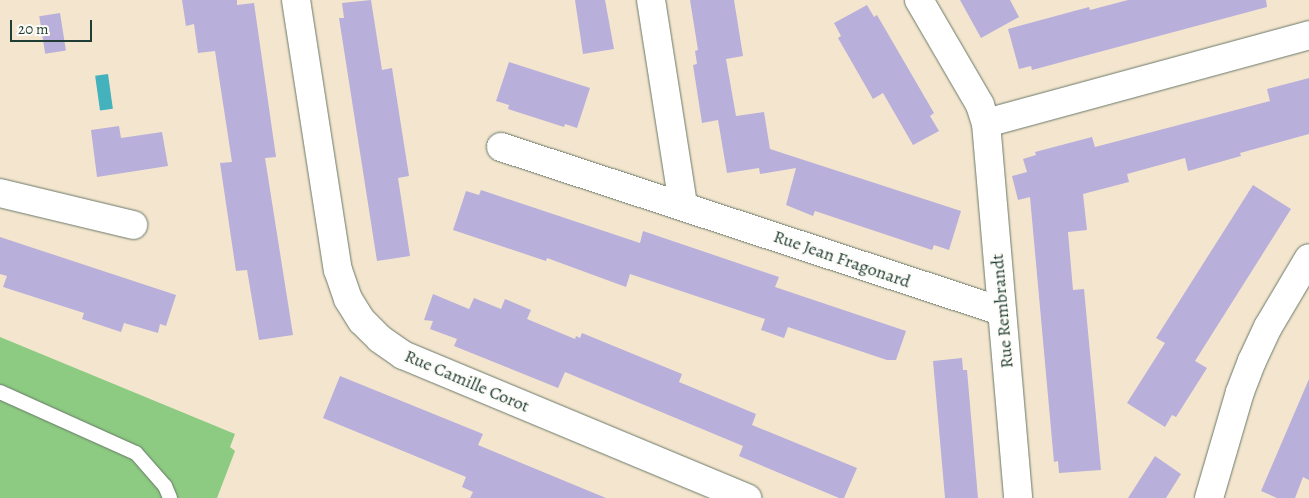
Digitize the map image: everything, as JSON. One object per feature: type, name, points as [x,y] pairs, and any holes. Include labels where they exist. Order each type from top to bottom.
[{"type":"street","name":"Rue Camille Corot","points":[[296,0],[338,270],[348,299],[362,321],[380,339],[403,355],[747,498]]},
{"type":"street","points":[[651,0],[683,205]]},
{"type":"street","name":"Rue Rembrandt","points":[[919,0],[980,106],[986,123],[1018,498]]},
{"type":"street","points":[[986,123],[1309,35]]},
{"type":"street","name":"Rue Jean Fragonard","points":[[501,147],[683,205],[1001,311]]},
{"type":"street","points":[[0,193],[133,225]]},
{"type":"street","points":[[1209,498],[1240,392],[1252,361],[1268,327],[1309,258]]},
{"type":"lane","points":[[0,392],[136,454],[165,486],[170,498]]},
{"type":"green space","points":[[0,337],[235,434],[230,447],[235,451],[217,498],[0,498]]},
{"type":"water","points":[[108,74],[113,109],[100,110],[95,76]]},
{"type":"building","points":[[182,0],[237,0],[237,5],[254,3],[276,157],[265,158],[293,335],[259,340],[247,270],[236,271],[220,163],[232,162],[215,51],[198,53],[194,24],[186,26]]},
{"type":"building","points":[[371,0],[382,70],[392,68],[409,176],[398,178],[410,256],[377,261],[339,18],[344,18],[342,3]]},
{"type":"building","points":[[575,0],[605,0],[614,49],[583,54]]},
{"type":"building","points":[[690,0],[734,0],[743,56],[726,59],[736,116],[764,112],[770,149],[961,211],[949,250],[934,245],[932,250],[815,211],[813,216],[786,205],[796,168],[760,174],[759,168],[727,173],[718,120],[702,123],[693,65],[697,64],[695,51],[698,50]]},
{"type":"building","points":[[960,0],[1010,0],[1019,17],[981,38]]},
{"type":"building","points":[[1128,0],[1266,0],[1267,7],[1032,70],[1031,66],[1019,69],[1008,29],[1089,7],[1090,10]]},
{"type":"building","points":[[867,5],[874,17],[877,15],[934,113],[930,116],[939,131],[913,145],[883,93],[873,99],[838,38],[841,36],[834,23]]},
{"type":"building","points":[[60,13],[66,51],[45,54],[39,16]]},
{"type":"building","points":[[509,62],[590,88],[577,128],[565,124],[564,127],[508,109],[509,105],[496,101]]},
{"type":"building","points":[[1309,78],[1309,134],[1240,153],[1241,156],[1188,171],[1185,158],[1127,174],[1129,182],[1083,194],[1087,230],[1068,232],[1073,290],[1084,289],[1101,470],[1059,473],[1058,461],[1054,462],[1030,197],[1018,200],[1012,176],[1027,172],[1023,159],[1036,155],[1035,152],[1092,137],[1095,147],[1270,101],[1267,89]]},
{"type":"building","points":[[119,126],[121,138],[162,132],[168,166],[97,177],[91,130]]},
{"type":"building","points":[[1253,185],[1291,209],[1195,361],[1207,368],[1176,417],[1172,415],[1165,427],[1127,403],[1165,343],[1156,338]]},
{"type":"building","points":[[481,190],[640,243],[643,231],[779,277],[775,287],[906,331],[896,360],[887,360],[788,327],[784,338],[761,330],[765,319],[630,274],[626,287],[547,258],[546,261],[453,230],[466,191],[479,195]]},
{"type":"building","points":[[0,237],[176,295],[166,326],[160,324],[158,333],[124,323],[121,332],[82,319],[84,313],[3,287],[7,276],[0,274]]},
{"type":"building","points":[[433,294],[469,309],[474,298],[501,309],[505,299],[531,310],[527,319],[575,339],[576,336],[580,338],[582,333],[682,374],[679,382],[756,414],[752,425],[857,468],[844,498],[839,498],[739,456],[743,446],[565,372],[558,388],[454,346],[457,339],[430,329],[433,321],[424,320]]},
{"type":"building","points":[[962,358],[963,370],[967,370],[978,498],[945,498],[933,361]]},
{"type":"building","points":[[340,376],[483,434],[478,445],[606,498],[470,498],[473,492],[462,487],[466,477],[323,418]]},
{"type":"building","points":[[1309,379],[1309,480],[1303,477],[1295,498],[1277,498],[1261,491]]},
{"type":"building","points":[[1155,456],[1181,474],[1166,498],[1128,498]]}]
